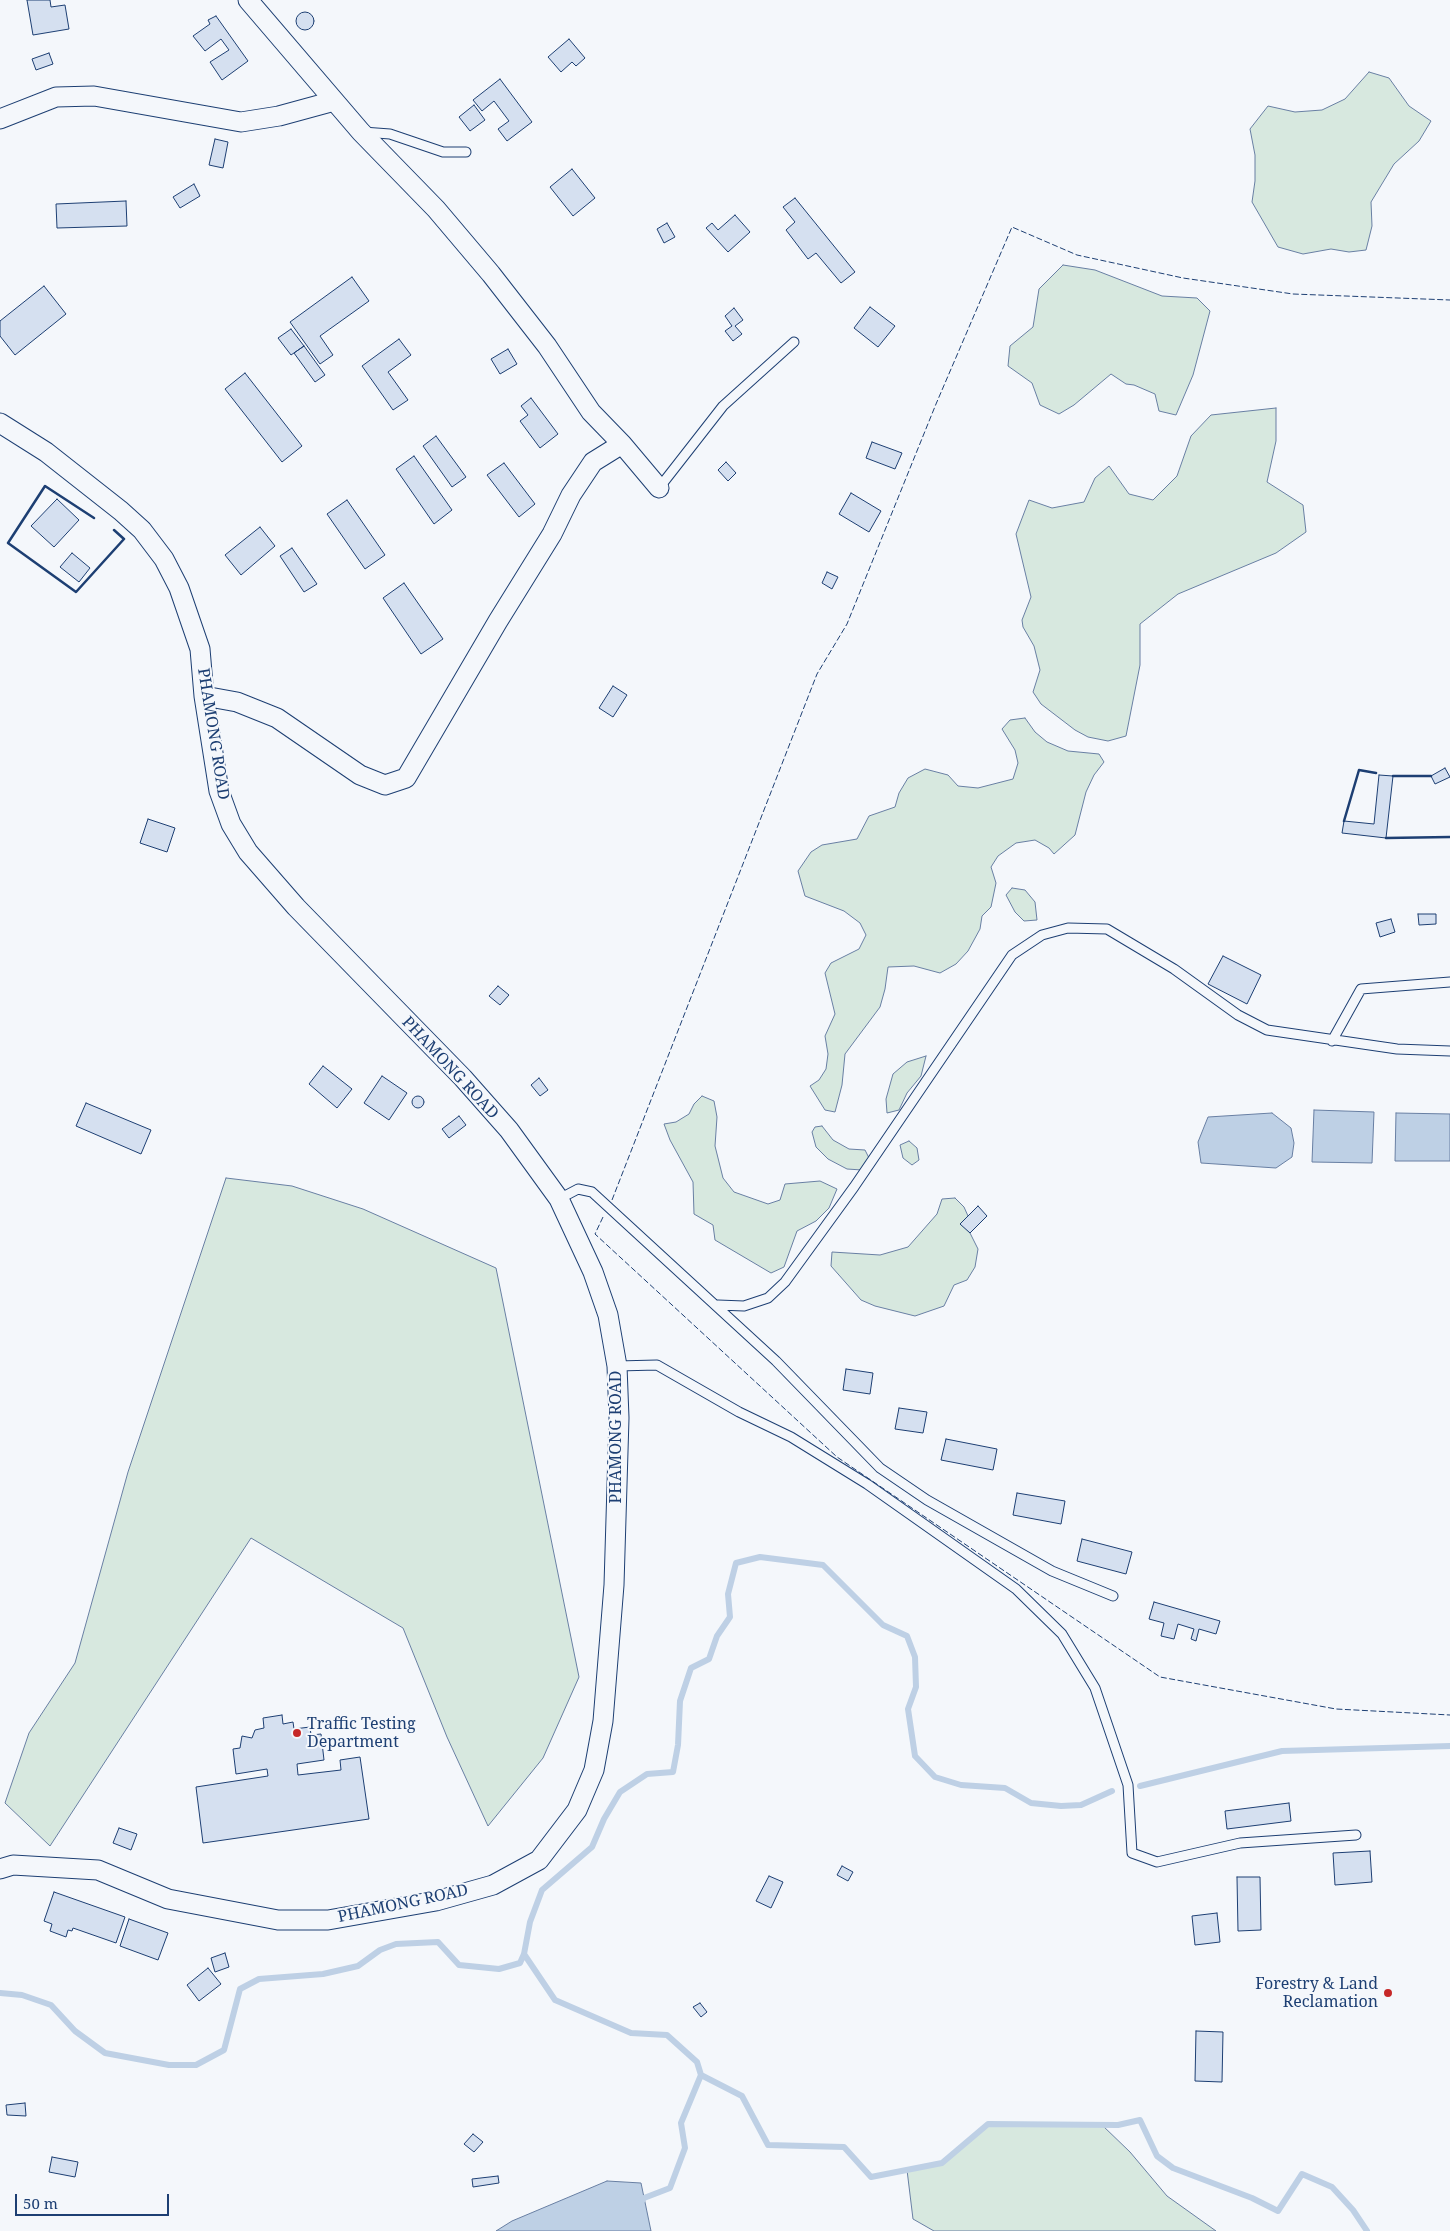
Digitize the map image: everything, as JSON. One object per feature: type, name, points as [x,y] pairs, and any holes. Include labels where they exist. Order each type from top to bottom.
[{"type":"street","points":[[248,0],[361,132],[436,208],[547,346],[591,412],[660,488]]},
{"type":"street","points":[[0,119],[56,97],[94,96],[241,122],[279,116],[334,101]]},
{"type":"street","name":"PHAMONG ROAD","points":[[0,423],[46,452],[121,511],[142,530],[159,552],[179,588],[198,641],[204,696],[219,791],[231,824],[248,852],[296,907],[463,1078],[509,1130],[559,1199],[594,1272],[608,1315],[617,1366],[619,1418],[614,1585],[603,1721],[594,1770],[577,1810],[539,1860],[493,1884],[436,1901],[328,1920],[278,1920],[168,1899],[98,1870],[13,1865],[0,1869]]},
{"type":"street","points":[[204,696],[237,702],[277,718],[360,775],[386,785],[406,778],[479,653],[552,534],[571,495],[593,462],[622,444]]},
{"type":"lane","points":[[361,132],[390,134],[443,152],[466,152]]},
{"type":"lane","points":[[660,488],[723,406],[794,342]]},
{"type":"lane","points":[[718,1305],[744,1306],[768,1298],[785,1282],[854,1187],[1012,955],[1042,935],[1068,928],[1106,929],[1174,969],[1238,1015],[1268,1030],[1332,1041],[1397,1049],[1450,1051]]},
{"type":"lane","points":[[1332,1041],[1361,989],[1450,982]]},
{"type":"lane","points":[[559,1199],[578,1189],[592,1192],[718,1305],[776,1361],[880,1468],[927,1500],[1052,1571],[1113,1596]]},
{"type":"lane","points":[[617,1366],[657,1365],[739,1412],[791,1437],[867,1484],[1016,1589],[1062,1634],[1095,1688],[1128,1785],[1132,1853],[1156,1862],[1240,1843],[1356,1835]]},
{"type":"shaded area","points":[[1369,72],[1389,78],[1409,106],[1431,121],[1419,141],[1394,164],[1371,202],[1372,226],[1366,250],[1349,252],[1331,249],[1303,254],[1278,247],[1252,202],[1255,181],[1255,155],[1250,129],[1268,106],[1295,112],[1322,110],[1345,99]]},
{"type":"shaded area","points":[[1063,265],[1095,270],[1162,296],[1197,298],[1210,311],[1193,375],[1176,415],[1159,411],[1155,394],[1134,385],[1126,384],[1111,374],[1074,405],[1059,414],[1040,405],[1032,383],[1008,366],[1010,346],[1033,327],[1039,289]]},
{"type":"shaded area","points":[[1276,408],[1276,441],[1267,482],[1303,505],[1306,532],[1276,553],[1178,594],[1140,624],[1140,665],[1126,736],[1108,741],[1088,737],[1075,730],[1041,704],[1033,692],[1040,670],[1034,646],[1023,627],[1022,620],[1031,597],[1016,534],[1029,500],[1052,508],[1084,502],[1095,478],[1109,466],[1129,494],[1153,500],[1177,476],[1191,436],[1211,415]]},
{"type":"shaded area","points":[[1025,718],[1035,732],[1047,742],[1068,751],[1099,754],[1104,762],[1094,775],[1086,792],[1075,835],[1054,854],[1049,848],[1035,840],[1016,843],[998,856],[991,867],[996,883],[991,907],[982,916],[980,929],[968,951],[956,964],[940,973],[914,966],[888,967],[880,1007],[845,1054],[842,1085],[835,1112],[825,1110],[810,1086],[819,1080],[826,1069],[828,1054],[825,1036],[835,1014],[825,973],[831,963],[859,949],[866,935],[860,923],[844,911],[805,896],[798,871],[811,852],[822,845],[857,839],[869,816],[895,807],[899,793],[908,778],[925,769],[948,775],[958,786],[978,788],[1013,779],[1018,763],[1015,750],[1002,729],[1010,720]]},
{"type":"shaded area","points":[[1012,888],[1025,890],[1035,902],[1037,920],[1024,921],[1015,912],[1006,895]]},
{"type":"shaded area","points":[[926,1056],[921,1076],[907,1093],[899,1110],[887,1113],[886,1099],[893,1074],[907,1062]]},
{"type":"shaded area","points":[[702,1096],[714,1101],[717,1117],[715,1146],[723,1178],[734,1192],[768,1204],[780,1200],[785,1184],[820,1181],[837,1189],[829,1208],[816,1221],[797,1231],[784,1267],[771,1273],[715,1240],[713,1225],[694,1214],[693,1182],[670,1140],[664,1124],[676,1122],[689,1114],[694,1104]]},
{"type":"shaded area","points":[[822,1126],[833,1140],[849,1149],[865,1150],[869,1158],[862,1170],[847,1169],[828,1159],[816,1147],[812,1132],[815,1127]]},
{"type":"shaded area","points":[[909,1141],[917,1148],[919,1160],[912,1165],[903,1158],[900,1145]]},
{"type":"shaded area","points":[[226,1178],[292,1186],[363,1209],[496,1268],[579,1677],[543,1758],[488,1826],[447,1737],[403,1628],[251,1538],[50,1846],[5,1803],[29,1733],[75,1663],[128,1472]]},
{"type":"shaded area","points":[[955,1198],[964,1207],[968,1216],[961,1224],[970,1233],[978,1249],[975,1267],[967,1280],[954,1285],[944,1306],[915,1316],[875,1306],[861,1300],[831,1266],[832,1252],[880,1255],[908,1247],[937,1214],[942,1199]]},
{"type":"shaded area","points":[[988,2124],[1102,2125],[1130,2152],[1167,2196],[1216,2231],[934,2231],[913,2219],[907,2170],[942,2163]]},
{"type":"water","points":[[1314,1110],[1374,1112],[1372,1163],[1312,1162]]},
{"type":"water","points":[[1272,1113],[1291,1128],[1294,1143],[1292,1157],[1276,1168],[1201,1163],[1198,1142],[1208,1117]]},
{"type":"water","points":[[1396,1113],[1450,1114],[1450,1161],[1395,1161]]},
{"type":"water","points":[[607,2181],[641,2183],[651,2231],[496,2231],[512,2221]]},
{"type":"building","points":[[27,0],[50,0],[51,7],[65,5],[69,29],[33,35]]},
{"type":"building","points":[[305,12],[313,17],[314,21],[309,29],[305,30],[297,25],[296,21],[301,13]]},
{"type":"building","points":[[216,16],[248,61],[222,80],[210,62],[229,50],[221,39],[205,51],[193,36],[210,24],[208,20]]},
{"type":"building","points":[[569,39],[585,58],[576,66],[572,62],[561,72],[548,57]]},
{"type":"building","points":[[49,53],[53,64],[36,70],[32,59]]},
{"type":"building","points":[[500,79],[532,122],[507,141],[498,129],[509,121],[494,101],[482,111],[473,100]]},
{"type":"building","points":[[474,105],[485,120],[470,131],[459,117]]},
{"type":"building","points":[[215,139],[228,142],[223,168],[209,165]]},
{"type":"building","points":[[572,169],[595,198],[573,216],[550,187]]},
{"type":"building","points":[[194,184],[200,196],[180,208],[173,197]]},
{"type":"building","points":[[795,198],[855,272],[841,283],[816,253],[808,259],[786,230],[795,222],[783,207]]},
{"type":"building","points":[[126,201],[127,226],[57,228],[56,204]]},
{"type":"building","points":[[735,215],[750,232],[728,252],[706,228],[712,223],[718,230]]},
{"type":"building","points":[[667,223],[675,237],[664,243],[657,229]]},
{"type":"building","points":[[352,277],[369,301],[320,336],[333,355],[320,364],[290,322]]},
{"type":"building","points":[[44,286],[66,314],[15,355],[0,336],[0,321]]},
{"type":"building","points":[[870,307],[895,326],[878,347],[854,328]]},
{"type":"building","points":[[734,308],[743,320],[735,326],[742,334],[733,341],[725,331],[732,326],[725,316]]},
{"type":"building","points":[[291,329],[304,346],[291,355],[278,338]]},
{"type":"building","points":[[399,339],[411,355],[388,372],[408,400],[393,410],[362,366]]},
{"type":"building","points":[[304,346],[325,375],[315,382],[294,353]]},
{"type":"building","points":[[508,349],[517,364],[500,374],[491,359]]},
{"type":"building","points":[[245,373],[302,446],[282,462],[225,389]]},
{"type":"building","points":[[531,398],[558,434],[540,448],[520,421],[528,415],[521,406]]},
{"type":"building","points":[[436,436],[466,477],[452,487],[423,446]]},
{"type":"building","points":[[872,442],[902,453],[895,469],[866,458]]},
{"type":"building","points":[[414,456],[452,510],[434,524],[396,469]]},
{"type":"building","points":[[726,462],[736,473],[728,481],[718,470]]},
{"type":"building","points":[[504,463],[535,504],[519,517],[487,475]]},
{"type":"building","points":[[851,493],[881,511],[869,532],[839,514]]},
{"type":"building","points":[[57,499],[79,520],[54,547],[31,526]]},
{"type":"building","points":[[347,500],[385,555],[365,569],[327,514]]},
{"type":"building","points":[[260,527],[275,546],[241,575],[225,555]]},
{"type":"building","points":[[292,548],[317,584],[304,592],[280,556]]},
{"type":"building","points":[[72,553],[90,568],[79,582],[60,567]]},
{"type":"building","points":[[827,572],[838,577],[832,589],[822,583]]},
{"type":"building","points":[[404,583],[443,639],[421,654],[383,598]]},
{"type":"building","points":[[613,686],[627,695],[613,717],[599,708]]},
{"type":"building","points":[[1445,768],[1450,777],[1435,784],[1431,776]]},
{"type":"building","points":[[1379,775],[1393,776],[1386,838],[1342,833],[1344,821],[1374,824]]},
{"type":"building","points":[[148,819],[175,828],[167,852],[140,843]]},
{"type":"building","points":[[1418,914],[1436,914],[1436,924],[1419,925]]},
{"type":"building","points":[[1391,919],[1395,932],[1380,937],[1376,923]]},
{"type":"building","points":[[1223,956],[1261,975],[1247,1004],[1208,984]]},
{"type":"building","points":[[498,986],[509,995],[500,1005],[489,996]]},
{"type":"building","points":[[323,1066],[352,1089],[337,1108],[309,1084]]},
{"type":"building","points":[[382,1076],[407,1093],[389,1120],[364,1103]]},
{"type":"building","points":[[539,1078],[548,1090],[540,1096],[531,1085]]},
{"type":"building","points":[[416,1096],[420,1096],[424,1102],[420,1108],[416,1108],[412,1104],[412,1100]]},
{"type":"building","points":[[86,1103],[151,1130],[141,1154],[76,1126]]},
{"type":"building","points":[[459,1116],[466,1125],[449,1138],[442,1129]]},
{"type":"building","points":[[978,1206],[987,1216],[970,1233],[960,1224]]},
{"type":"building","points":[[846,1369],[873,1373],[870,1394],[843,1390]]},
{"type":"building","points":[[899,1408],[927,1412],[923,1433],[895,1429]]},
{"type":"building","points":[[946,1439],[997,1449],[993,1470],[941,1460]]},
{"type":"building","points":[[1017,1493],[1065,1501],[1061,1524],[1013,1515]]},
{"type":"building","points":[[1082,1539],[1132,1552],[1126,1574],[1077,1561]]},
{"type":"building","points":[[1154,1602],[1220,1621],[1216,1634],[1199,1629],[1196,1641],[1191,1639],[1194,1629],[1178,1624],[1174,1639],[1161,1636],[1164,1623],[1149,1619]]},
{"type":"building","points":[[282,1715],[283,1724],[293,1722],[294,1729],[310,1727],[311,1735],[321,1734],[324,1760],[297,1764],[298,1775],[341,1770],[340,1760],[360,1757],[369,1819],[203,1843],[196,1787],[268,1776],[267,1769],[236,1774],[233,1749],[240,1748],[242,1736],[252,1738],[255,1730],[264,1728],[263,1718]]},
{"type":"building","points":[[1289,1803],[1291,1821],[1227,1829],[1225,1811]]},
{"type":"building","points":[[119,1828],[137,1834],[131,1850],[113,1843]]},
{"type":"building","points":[[1370,1851],[1372,1882],[1335,1885],[1333,1853]]},
{"type":"building","points":[[842,1866],[853,1872],[848,1881],[837,1875]]},
{"type":"building","points":[[769,1876],[783,1882],[771,1908],[756,1901]]},
{"type":"building","points":[[1237,1877],[1260,1877],[1261,1930],[1238,1931]]},
{"type":"building","points":[[54,1892],[125,1917],[116,1943],[73,1928],[72,1931],[68,1930],[66,1937],[50,1931],[52,1924],[44,1921]]},
{"type":"building","points":[[1217,1913],[1220,1942],[1195,1945],[1192,1916]]},
{"type":"building","points":[[129,1919],[168,1933],[158,1960],[120,1946]]},
{"type":"building","points":[[225,1953],[229,1967],[215,1972],[211,1958]]},
{"type":"building","points":[[208,1968],[221,1984],[199,2001],[187,1985]]},
{"type":"building","points":[[700,2003],[707,2012],[701,2017],[693,2007]]},
{"type":"building","points":[[1196,2031],[1223,2032],[1222,2082],[1195,2081]]},
{"type":"building","points":[[25,2103],[26,2116],[7,2115],[6,2105]]},
{"type":"building","points":[[473,2134],[483,2142],[474,2152],[464,2144]]},
{"type":"building","points":[[52,2157],[78,2162],[75,2177],[49,2172]]},
{"type":"building","points":[[498,2176],[499,2183],[473,2187],[472,2179]]},
{"type":"waterway","points":[[0,1993],[22,1995],[51,2005],[75,2031],[105,2053],[169,2065],[196,2065],[224,2050],[240,1989],[259,1979],[323,1974],[358,1966],[380,1950],[396,1944],[438,1942],[459,1965],[499,1969],[520,1963],[524,1954],[530,1922],[542,1890],[592,1847],[604,1819],[620,1792],[647,1774],[673,1772],[678,1745],[680,1701],[691,1668],[709,1659],[717,1636],[730,1617],[728,1594],[736,1563],[760,1557],[823,1565],[883,1625],[907,1636],[915,1657],[916,1687],[908,1709],[915,1756],[935,1777],[961,1785],[1005,1788],[1031,1803],[1061,1806],[1081,1805],[1112,1791]]},
{"type":"waterway","points":[[1140,1786],[1282,1751],[1450,1746]]},
{"type":"waterway","points":[[524,1954],[555,2000],[631,2033],[667,2035],[697,2062],[701,2075],[742,2096],[768,2145],[844,2147],[871,2177],[942,2163],[988,2124],[1118,2125],[1140,2120],[1157,2156],[1173,2168],[1252,2198],[1278,2211],[1302,2174],[1332,2187],[1353,2210],[1367,2231]]},
{"type":"waterway","points":[[639,2205],[644,2198],[670,2188],[685,2148],[681,2123],[701,2075]]},
{"type":"fence","points":[[612,1200],[817,674],[847,624],[936,404],[1012,227],[1077,255],[1183,278],[1293,294],[1450,300]]},
{"type":"fence","points":[[603,1217],[595,1234],[837,1457],[1160,1677],[1336,1709],[1450,1715]]},
{"type":"wall","points":[[94,518],[45,486],[8,543],[76,592],[124,539],[114,530]]},
{"type":"wall","points":[[1344,821],[1359,770],[1376,773]]},
{"type":"wall","points":[[1393,776],[1431,776]]},
{"type":"wall","points":[[1386,838],[1450,837]]},
{"type":"place","name":"Traffic Testing Department","points":[[297,1733]]},
{"type":"place","name":"Forestry & Land Reclamation","points":[[1388,1993]]}]
